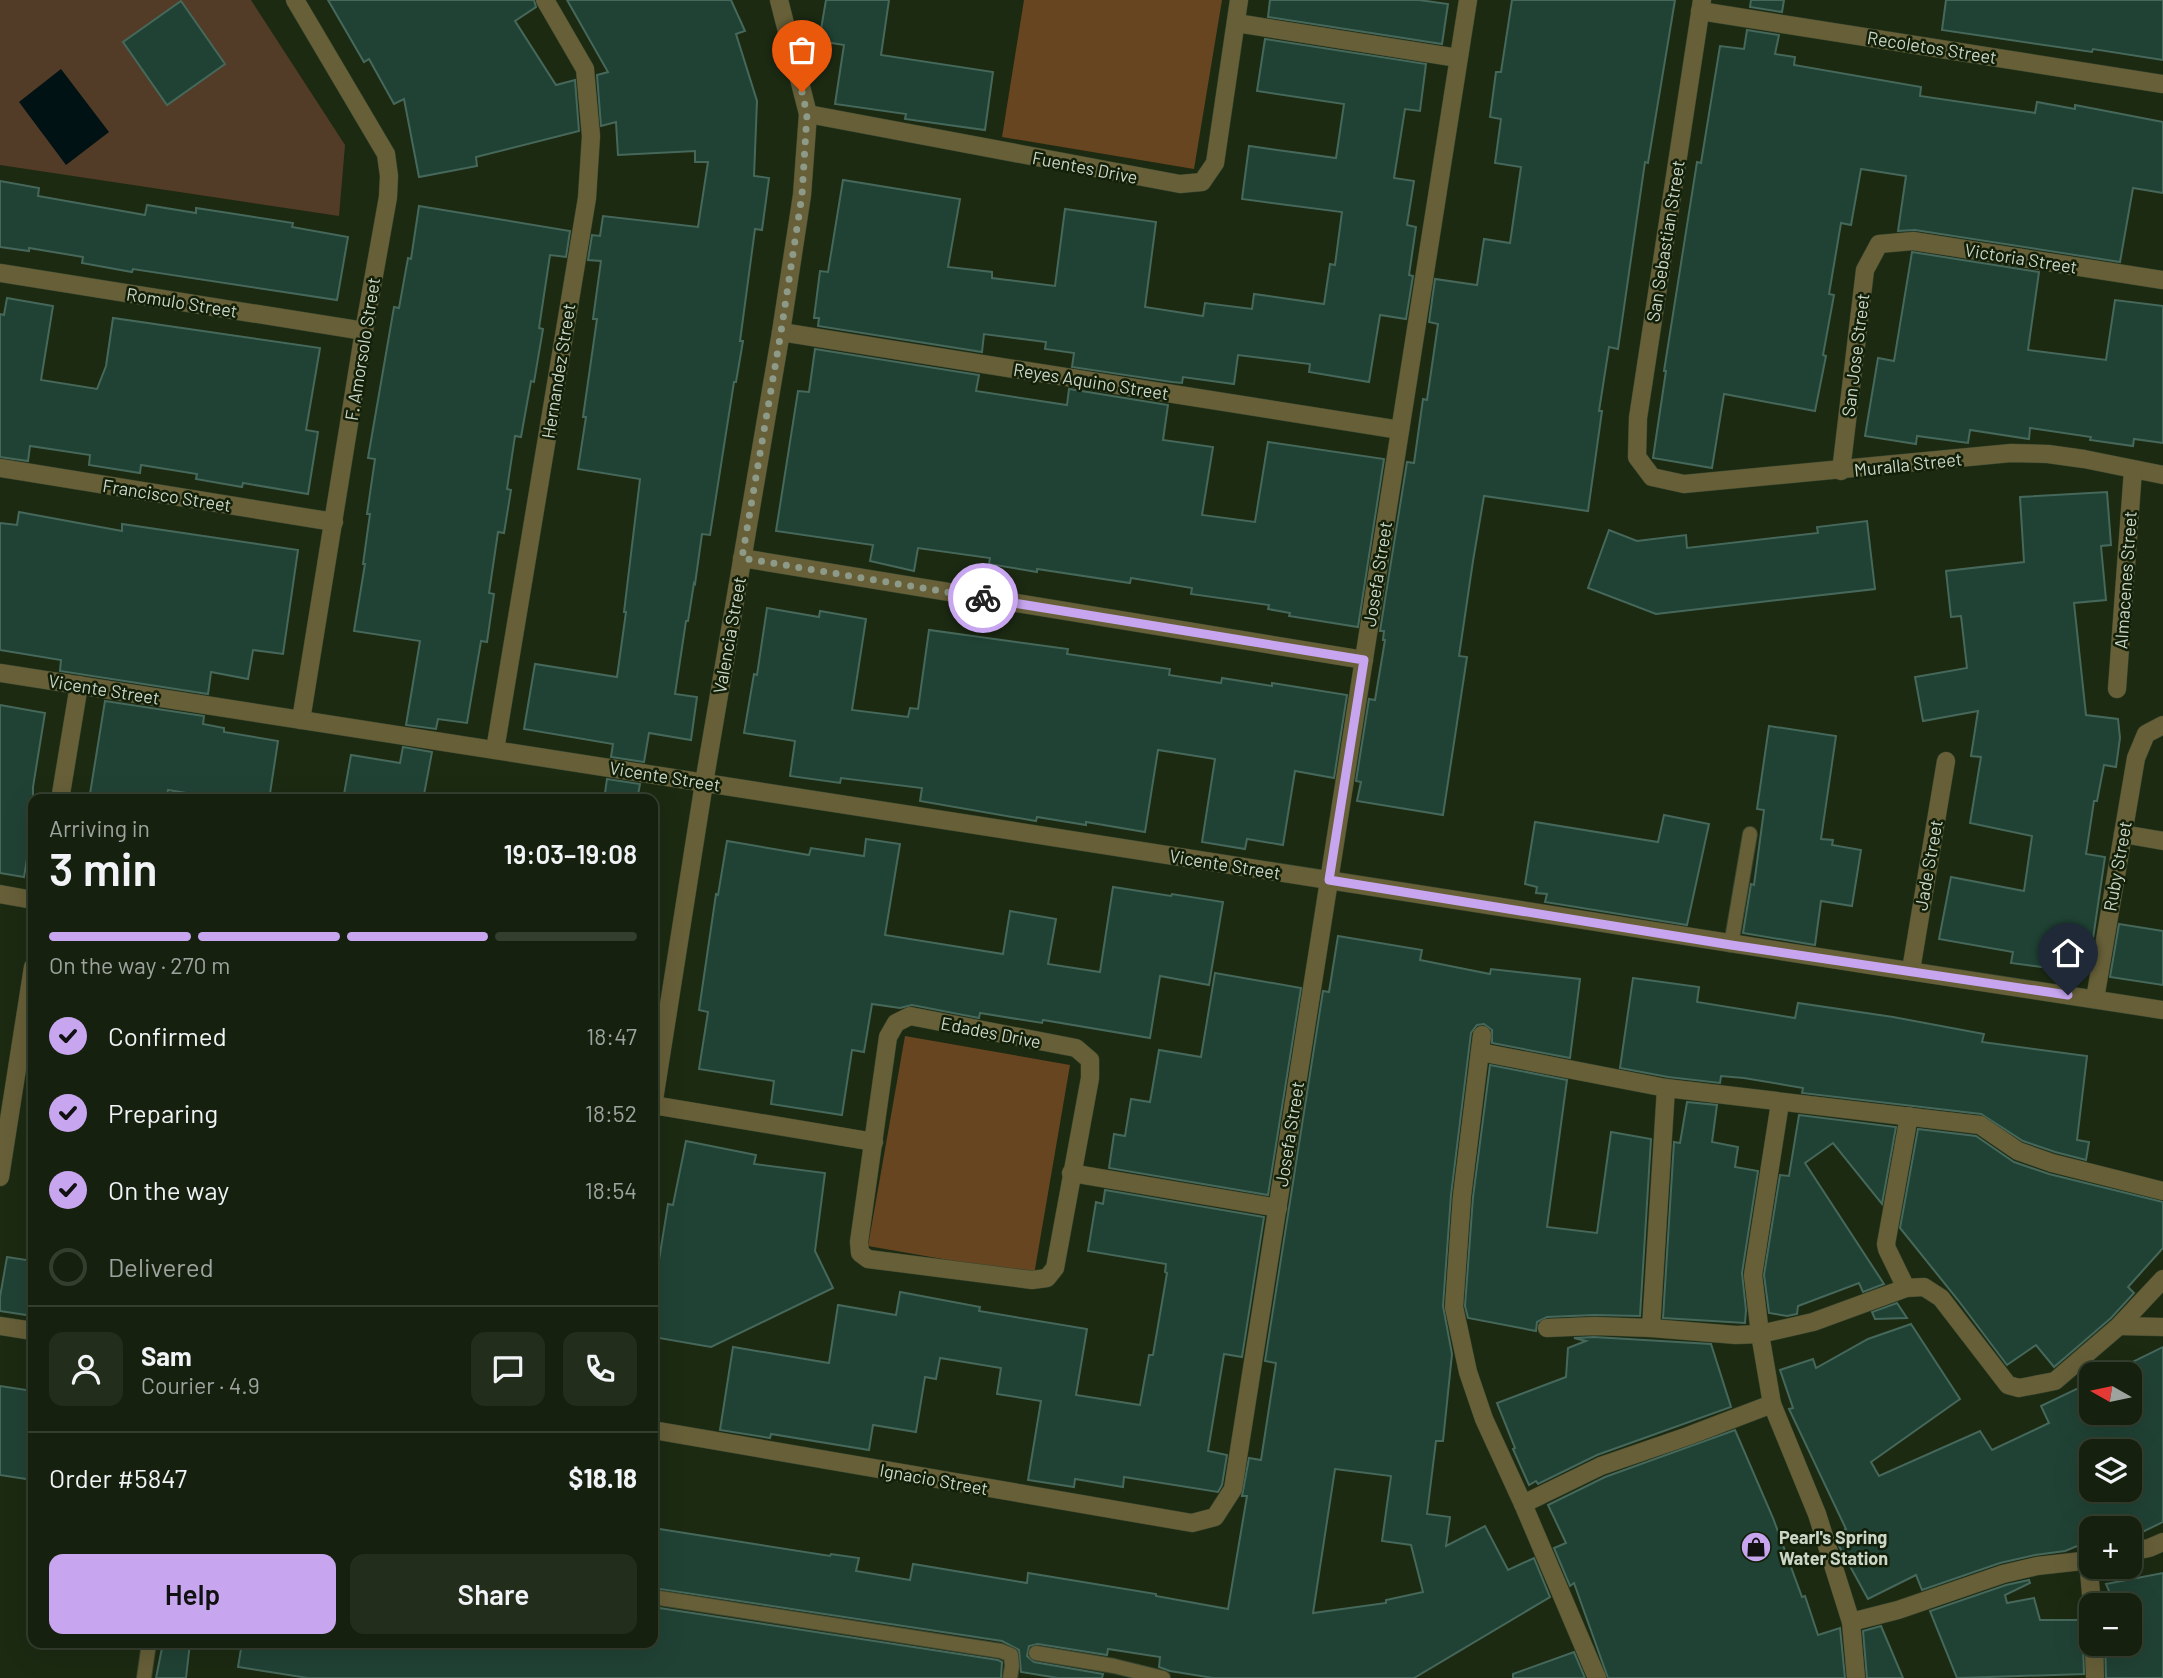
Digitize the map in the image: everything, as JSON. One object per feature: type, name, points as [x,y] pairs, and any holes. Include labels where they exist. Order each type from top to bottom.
[{"type":"street","name":"F. Amorsolo Street","points":[[295,0],[386,154],[389,176],[388,197],[301,720]]},
{"type":"street","name":"Hernandez Street","points":[[495,750],[585,211],[592,136],[585,69],[545,0]]},
{"type":"street","name":"Valencia Street","points":[[658,1073],[802,195],[807,114],[779,0]]},
{"type":"street","name":"Fuentes Drive","points":[[807,114],[1181,184],[1202,182],[1215,163],[1239,0]]},
{"type":"street","name":"Josefa Street","points":[[1215,1517],[1233,1489],[1468,0]]},
{"type":"street","name":"Recoletos Street","points":[[1701,6],[2163,83]]},
{"type":"street","name":"San Sebastian Street","points":[[1652,477],[1637,457],[1638,418],[1701,6]]},
{"type":"street","points":[[1236,23],[1458,58]]},
{"type":"street","name":"Victoria Street","points":[[1879,244],[1913,241],[2163,280]]},
{"type":"street","name":"San Jose Street","points":[[1841,471],[1865,270],[1879,244]]},
{"type":"street","name":"Romulo Street","points":[[0,273],[364,331]]},
{"type":"street","name":"Reyes Aquino Street","points":[[781,332],[1400,430]]},
{"type":"street","name":"Muralla Street","points":[[1652,477],[1685,484],[2011,453],[2084,459],[2163,475]]},
{"type":"street","name":"Francisco Street","points":[[0,468],[334,522]]},
{"type":"street","name":"Almacenes Street","points":[[2118,690],[2133,470]]},
{"type":"street","points":[[742,558],[1364,660]]},
{"type":"street","name":"Vicente Street","points":[[0,673],[1731,945],[2163,1010]]},
{"type":"street","points":[[61,794],[79,685]]},
{"type":"street","name":"Ruby Street","points":[[2095,999],[2136,758],[2146,734],[2163,725]]},
{"type":"street","name":"Jade Street","points":[[1911,970],[1946,761]]},
{"type":"street","points":[[2123,834],[2163,841]]},
{"type":"street","points":[[0,894],[28,899]]},
{"type":"street","points":[[0,1177],[5,1111],[28,1013]]},
{"type":"street","name":"Edades Drive","points":[[910,1016],[1076,1048],[1090,1060],[1090,1077],[1055,1268],[1047,1278],[1032,1280],[868,1259],[860,1253],[859,1242],[874,1142],[888,1037],[896,1023],[910,1016]]},
{"type":"street","points":[[1597,1678],[1484,1419],[1468,1372],[1454,1307],[1462,1196],[1481,1044],[1666,1088],[1980,1125],[2018,1152],[2163,1191]]},
{"type":"street","points":[[1651,1328],[1666,1088]]},
{"type":"street","points":[[1780,1103],[1753,1275],[1760,1334],[1772,1404],[1816,1514],[1851,1622],[1856,1678]]},
{"type":"street","points":[[658,1106],[874,1142]]},
{"type":"street","points":[[1906,1288],[1886,1244],[1909,1116]]},
{"type":"street","points":[[1071,1173],[1278,1208]]},
{"type":"street","points":[[1547,1328],[1651,1328],[1736,1335],[1760,1334],[1813,1322],[1906,1288],[1924,1287],[1941,1298],[2008,1385],[2020,1388],[2056,1381],[2119,1326],[2163,1279]]},
{"type":"street","points":[[0,1326],[28,1330]]},
{"type":"street","points":[[2119,1326],[2163,1327]]},
{"type":"street","points":[[1523,1504],[1601,1466],[1772,1404]]},
{"type":"street","name":"Ignacio Street","points":[[658,1431],[1192,1523],[1215,1517]]},
{"type":"street","points":[[2142,1549],[2163,1542]]},
{"type":"street","points":[[1851,1622],[1898,1610],[2003,1574],[2037,1566],[2079,1561]]},
{"type":"street","points":[[2094,1656],[2095,1678]]},
{"type":"lane","points":[[1731,945],[1750,834]]},
{"type":"lane","points":[[658,1598],[1002,1651],[1011,1655],[1010,1678]]},
{"type":"lane","points":[[144,1678],[148,1648]]},
{"type":"lane","points":[[1036,1653],[1114,1666],[1163,1678]]},
{"type":"shaded area","points":[[0,0],[251,0],[345,145],[339,216],[0,165]]},
{"type":"shaded area","points":[[1024,0],[1222,0],[1194,169],[1002,137]]},
{"type":"shaded area","points":[[61,69],[109,132],[66,165],[19,102]]},
{"type":"shaded area","points":[[905,1036],[1070,1065],[1034,1275],[868,1246]]},
{"type":"building","points":[[328,0],[534,0],[536,7],[515,21],[556,85],[575,80],[579,131],[476,157],[477,166],[419,177],[404,99],[394,104],[369,59],[364,62]]},
{"type":"building","points":[[567,0],[731,0],[745,31],[736,34],[757,101],[754,176],[769,178],[762,230],[755,229],[740,341],[743,341],[710,535],[702,534],[675,694],[697,697],[691,740],[649,733],[644,762],[611,757],[613,744],[524,729],[535,664],[617,677],[626,612],[640,479],[578,469],[597,319],[593,319],[601,261],[588,260],[592,235],[600,236],[603,216],[698,227],[708,162],[695,162],[695,151],[618,155],[616,122],[601,126],[597,75],[608,72]]},
{"type":"building","points":[[826,0],[889,0],[881,55],[993,72],[985,130],[905,119],[906,114],[835,104],[844,45],[819,41]]},
{"type":"building","points":[[1270,0],[1419,0],[1448,4],[1442,44],[1268,17]]},
{"type":"building","points":[[1512,0],[1675,0],[1648,163],[1645,162],[1618,349],[1609,347],[1588,511],[1484,496],[1459,656],[1467,657],[1443,815],[1357,801],[1361,782],[1356,781],[1369,699],[1375,700],[1385,640],[1384,631],[1380,631],[1407,462],[1414,463],[1423,399],[1427,400],[1438,324],[1429,322],[1435,279],[1477,285],[1484,239],[1510,243],[1521,167],[1495,163],[1501,119],[1490,117],[1496,72],[1501,72]]},
{"type":"building","points":[[1751,0],[1784,0],[1782,12],[1750,7]]},
{"type":"building","points":[[1946,0],[2163,0],[2163,60],[1942,30]]},
{"type":"building","points":[[181,1],[225,64],[167,105],[123,42]]},
{"type":"building","points":[[1747,30],[1779,35],[1775,54],[1795,57],[1794,65],[1921,87],[1920,96],[2035,113],[2037,102],[2075,109],[2075,105],[2163,122],[2163,193],[2133,188],[2120,262],[1915,230],[1898,231],[1906,176],[1861,169],[1851,225],[1841,223],[1829,294],[1834,295],[1823,355],[1826,356],[1815,411],[1724,394],[1712,468],[1653,458],[1697,162],[1701,163],[1720,46],[1744,49]]},
{"type":"building","points":[[1265,39],[1426,64],[1420,111],[1405,109],[1394,178],[1414,181],[1407,225],[1416,227],[1409,275],[1413,276],[1406,319],[1380,315],[1369,382],[1309,372],[1310,364],[1238,355],[1234,384],[1183,377],[1182,383],[1172,382],[1072,367],[1074,353],[1045,349],[1046,342],[984,334],[982,352],[818,326],[819,318],[814,318],[820,271],[828,272],[843,180],[960,199],[948,267],[992,272],[992,278],[1055,286],[1065,209],[1156,222],[1145,307],[1203,316],[1205,303],[1252,309],[1254,294],[1324,304],[1330,264],[1335,265],[1342,212],[1242,199],[1249,146],[1336,158],[1344,104],[1257,91]]},
{"type":"building","points":[[0,181],[39,188],[38,196],[145,215],[147,205],[196,213],[196,208],[293,223],[292,227],[348,237],[337,300],[133,269],[132,272],[82,263],[83,257],[29,248],[29,251],[0,247]]},
{"type":"building","points":[[419,206],[570,231],[566,257],[550,255],[539,328],[543,329],[534,382],[531,381],[521,437],[515,436],[507,489],[511,490],[504,533],[498,532],[489,593],[494,594],[487,642],[481,641],[467,723],[438,719],[436,729],[406,725],[420,641],[354,631],[365,564],[370,514],[367,514],[375,459],[368,458],[394,307],[399,308],[408,258],[411,259]]},
{"type":"building","points":[[1912,252],[2039,272],[2028,350],[2106,360],[2115,300],[2163,306],[2163,443],[2134,439],[2133,446],[2030,428],[2029,439],[1970,430],[1968,443],[1917,436],[1916,444],[1865,436],[1878,358],[1894,361]]},
{"type":"building","points":[[7,298],[53,306],[41,380],[97,389],[106,366],[113,318],[320,348],[306,430],[318,432],[308,494],[243,483],[242,487],[196,479],[197,474],[141,465],[140,473],[89,465],[90,455],[30,446],[28,461],[0,457],[0,314],[4,315]]},
{"type":"building","points":[[815,349],[979,375],[976,391],[1067,405],[1069,389],[1168,405],[1163,440],[1213,447],[1202,515],[1255,522],[1268,442],[1384,459],[1358,627],[1289,616],[1290,613],[1268,609],[1269,605],[1191,594],[1192,588],[1131,578],[1130,583],[1037,569],[1037,572],[989,564],[990,558],[918,548],[914,571],[870,561],[873,545],[776,531],[798,391],[809,392]]},
{"type":"building","points":[[2107,492],[2111,545],[2101,546],[2106,600],[2074,603],[2086,715],[2118,719],[2120,738],[2116,767],[2104,765],[2097,801],[2094,801],[2086,854],[2105,857],[2088,973],[2011,963],[2013,952],[1939,939],[1951,877],[2024,891],[2032,836],[1970,823],[1981,757],[1971,756],[1978,711],[1923,721],[1915,677],[1967,668],[1961,616],[1951,617],[1946,571],[2024,562],[2020,497]]},
{"type":"building","points":[[19,512],[122,531],[122,524],[298,550],[283,654],[253,650],[248,679],[211,672],[208,694],[60,671],[61,660],[0,650],[0,523],[17,525]]},
{"type":"building","points":[[1867,521],[1875,589],[1656,614],[1588,588],[1609,530],[1637,541],[1686,535],[1687,548],[1818,533],[1817,527]]},
{"type":"building","points":[[767,608],[819,617],[820,611],[866,619],[852,710],[908,717],[910,708],[918,709],[929,630],[1068,649],[1067,654],[1170,669],[1169,675],[1221,683],[1222,678],[1272,686],[1272,683],[1347,695],[1334,778],[1295,771],[1283,845],[1247,839],[1245,849],[1202,842],[1215,759],[1158,750],[1145,832],[1037,817],[1036,821],[920,801],[922,788],[841,778],[840,783],[790,776],[795,741],[744,733],[754,674],[757,675]]},
{"type":"building","points":[[105,701],[204,716],[203,724],[224,728],[224,732],[278,741],[270,794],[192,794],[168,790],[167,794],[90,794]]},
{"type":"building","points":[[0,705],[45,713],[33,794],[28,794],[28,853],[24,877],[0,873]]},
{"type":"building","points":[[1769,726],[1836,736],[1821,839],[1833,840],[1832,845],[1861,850],[1852,906],[1821,901],[1815,945],[1743,933],[1751,884],[1754,885],[1764,810],[1757,809]]},
{"type":"building","points":[[403,747],[432,752],[424,794],[344,794],[351,755],[400,763]]},
{"type":"building","points":[[607,779],[640,784],[638,794],[605,794]]},
{"type":"building","points":[[1664,815],[1709,824],[1687,925],[1545,902],[1547,894],[1536,893],[1537,887],[1525,884],[1535,822],[1658,842]]},
{"type":"building","points":[[866,839],[900,844],[885,935],[1003,954],[1010,911],[1056,919],[1048,964],[1100,972],[1113,887],[1223,902],[1209,985],[1160,976],[1150,1038],[1043,1020],[1042,1023],[980,1013],[979,1018],[912,1005],[900,1008],[872,1004],[864,1052],[852,1050],[842,1115],[771,1104],[774,1081],[699,1069],[708,1012],[699,1010],[716,894],[718,895],[727,841],[809,855],[811,848],[864,856]]},
{"type":"building","points":[[2119,924],[2163,931],[2163,985],[2110,977]]},
{"type":"building","points":[[1338,936],[1422,950],[1420,960],[1490,974],[1491,969],[1580,979],[1570,1058],[1492,1043],[1492,1030],[1484,1024],[1477,1025],[1471,1033],[1451,1195],[1443,1306],[1452,1354],[1443,1441],[1436,1441],[1427,1514],[1450,1517],[1446,1546],[1485,1526],[1508,1570],[1534,1558],[1550,1597],[1414,1678],[1213,1678],[1159,1667],[1160,1657],[1108,1649],[1107,1655],[1038,1644],[1029,1646],[1027,1656],[1034,1662],[1103,1674],[1102,1678],[1058,1678],[1021,1672],[1019,1650],[1002,1641],[658,1589],[658,1529],[830,1556],[859,1558],[856,1571],[910,1580],[913,1564],[1027,1583],[1028,1573],[1228,1609],[1247,1496],[1242,1496],[1249,1458],[1261,1460],[1276,1363],[1265,1361],[1323,991],[1329,992]],"holes":[[[1335,1469],[1391,1476],[1382,1541],[1411,1545],[1423,1592],[1386,1600],[1386,1603],[1313,1613]]]},
{"type":"building","points":[[1215,973],[1301,988],[1268,1195],[1109,1168],[1114,1134],[1125,1136],[1131,1099],[1150,1102],[1159,1050],[1201,1057]]},
{"type":"building","points":[[1633,978],[1699,987],[1697,1002],[1795,1018],[1798,1003],[1984,1034],[1982,1042],[2087,1056],[2077,1140],[2089,1142],[2086,1160],[2023,1141],[1981,1114],[1802,1093],[1803,1088],[1744,1078],[1721,1076],[1720,1083],[1620,1068]]},
{"type":"building","points":[[1490,1065],[1567,1080],[1547,1227],[1597,1233],[1611,1132],[1651,1139],[1640,1316],[1547,1317],[1537,1322],[1536,1331],[1468,1318],[1465,1306],[1473,1197]]},
{"type":"building","points":[[1687,1102],[1717,1105],[1712,1142],[1738,1147],[1735,1167],[1758,1171],[1742,1273],[1745,1323],[1663,1318],[1674,1142],[1680,1143]]},
{"type":"building","points":[[1799,1115],[1896,1127],[1882,1204],[1833,1143],[1805,1163],[1884,1284],[1863,1292],[1859,1283],[1798,1306],[1797,1314],[1787,1316],[1769,1313],[1764,1275],[1780,1175],[1789,1176]]},
{"type":"building","points":[[1918,1129],[1976,1136],[2014,1162],[2049,1174],[2163,1202],[2163,1248],[2128,1287],[2134,1293],[2111,1318],[2054,1367],[2036,1345],[2007,1365],[1900,1228]]},
{"type":"building","points":[[686,1141],[756,1155],[754,1164],[825,1173],[815,1251],[833,1288],[711,1347],[658,1338],[658,1266],[668,1204],[673,1205]]},
{"type":"building","points":[[1105,1190],[1264,1217],[1242,1357],[1224,1354],[1208,1451],[1227,1455],[1222,1485],[1218,1492],[1124,1477],[1123,1487],[1075,1479],[1074,1487],[1028,1480],[1041,1401],[997,1394],[1001,1368],[940,1358],[936,1379],[925,1377],[916,1432],[873,1425],[869,1450],[771,1434],[770,1438],[720,1430],[733,1347],[829,1363],[838,1305],[896,1315],[900,1292],[980,1307],[979,1311],[1087,1329],[1076,1395],[1140,1405],[1149,1355],[1153,1355],[1167,1273],[1166,1264],[1088,1251],[1096,1202],[1103,1204]]},
{"type":"building","points":[[7,1257],[28,1260],[28,1315],[0,1311]]},
{"type":"building","points":[[1897,1303],[1907,1318],[1875,1319],[1872,1312]]},
{"type":"building","points":[[1911,1324],[1960,1399],[1871,1462],[1879,1476],[1980,1431],[1992,1450],[2049,1423],[2041,1406],[2079,1388],[2079,1425],[2142,1425],[2142,1362],[2132,1362],[2163,1347],[2163,1522],[2142,1532],[2142,1516],[2079,1516],[2079,1545],[2065,1551],[2000,1563],[1922,1590],[1916,1575],[1868,1599],[1839,1546],[1835,1534],[1846,1529],[1789,1409],[1793,1408],[1780,1370],[1813,1359],[1816,1368],[1868,1339]]},
{"type":"building","points":[[1574,1338],[1711,1344],[1731,1407],[1597,1455],[1538,1484],[1536,1481],[1529,1485],[1497,1403],[1566,1377],[1568,1348],[1586,1341]]},
{"type":"building","points":[[0,1386],[28,1390],[28,1479],[0,1475]]},
{"type":"building","points":[[1735,1430],[1773,1518],[1802,1597],[1805,1596],[1818,1635],[1840,1628],[1845,1678],[1608,1678],[1574,1583],[1570,1586],[1554,1548],[1566,1543],[1548,1505],[1605,1477]]},
{"type":"building","points":[[2163,1573],[2163,1678],[2106,1678],[2105,1656],[2142,1656],[2142,1593],[2110,1593],[2106,1584]]},
{"type":"building","points":[[2029,1580],[2030,1583],[2005,1595],[2007,1603],[2034,1598],[2040,1620],[2079,1620],[2079,1656],[2083,1656],[2084,1674],[1957,1678],[1930,1611],[2006,1585]]},
{"type":"building","points":[[658,1608],[1002,1662],[1001,1678],[308,1678],[238,1667],[241,1648],[658,1648]]},
{"type":"building","points":[[1881,1626],[1903,1678],[1867,1678],[1863,1631]]},
{"type":"building","points":[[162,1648],[189,1648],[186,1678],[156,1678]]},
{"type":"building","points":[[1574,1652],[1585,1678],[1513,1678],[1513,1674]]},
{"type":"way so far","points":[[802,92],[807,114],[802,195],[742,558],[983,598]]},
{"type":"place","name":"Pearl's Spring Water Station","points":[[1756,1547]]},
{"type":"route","points":[[983,598],[1364,660],[1329,880],[1731,945],[2068,995]]}]
